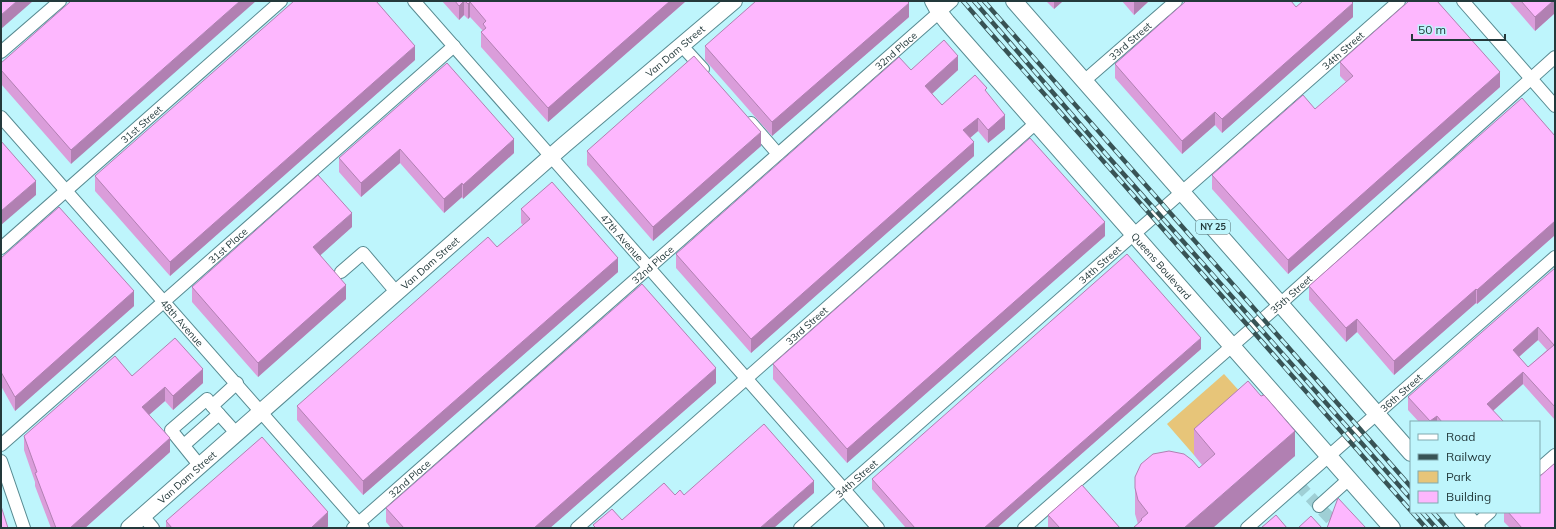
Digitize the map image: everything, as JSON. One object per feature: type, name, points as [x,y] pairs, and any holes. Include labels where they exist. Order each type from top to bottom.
[{"type":"main road","name":"Van Dam Street","points":[[129,528],[148,522],[200,466],[551,157],[734,1]]},
{"type":"main road","name":"Queens Boulevard","points":[[923,1],[936,7],[1036,124],[1392,528]]},
{"type":"main road","name":"NY 25","points":[[1014,1],[1410,452]]},
{"type":"main road","points":[[1464,513],[1475,527]]},
{"type":"street","points":[[1,52],[60,1]]},
{"type":"street","name":"31st Street","points":[[1,248],[281,1]]},
{"type":"street","name":"47th Avenue","points":[[414,1],[878,528]]},
{"type":"street","name":"32nd Place","points":[[358,526],[778,154],[936,7],[952,1]]},
{"type":"street","name":"33rd Street","points":[[1084,81],[1176,1]]},
{"type":"street","name":"34th Street","points":[[800,528],[1399,1]]},
{"type":"street","points":[[1463,1],[1555,106]]},
{"type":"street","name":"31st Place","points":[[1,445],[454,46]]},
{"type":"street","points":[[682,46],[712,80]]},
{"type":"street","name":"35th Street","points":[[1024,528],[1280,304],[1555,56]]},
{"type":"street","points":[[744,115],[778,154]]},
{"type":"street","name":"48th Avenue","points":[[1,117],[237,383],[358,526]]},
{"type":"street","name":"33rd Street","points":[[577,528],[1036,124]]},
{"type":"street","points":[[341,272],[363,254],[397,293]]},
{"type":"street","name":"36th Street","points":[[1248,528],[1555,257]]},
{"type":"street","points":[[184,445],[216,410],[237,383]]},
{"type":"street","points":[[200,466],[171,430],[207,399],[236,434]]},
{"type":"street","points":[[1540,468],[1555,455]]},
{"type":"street","points":[[1,461],[24,528]]},
{"type":"street","points":[[1319,506],[1349,479]]},
{"type":"street","points":[[1475,527],[1489,513]]},
{"type":"green space","points":[[1224,374],[1251,404],[1194,455],[1167,424]]},
{"type":"building","points":[[1,1],[17,1],[1,15]]},
{"type":"building","points":[[71,1],[240,1],[71,150],[1,70],[1,63]]},
{"type":"building","points":[[294,1],[376,1],[415,46],[170,262],[95,176]]},
{"type":"building","points":[[455,1],[464,1],[459,6]]},
{"type":"building","points":[[465,1],[670,1],[548,108],[481,32],[486,28],[483,24],[486,21],[470,2],[468,4]]},
{"type":"building","points":[[756,1],[907,1],[909,3],[772,122],[705,46]]},
{"type":"building","points":[[1186,1],[1291,1],[1296,7],[1303,1],[1351,1],[1353,3],[1222,119],[1215,112],[1182,141],[1115,64]]},
{"type":"building","points":[[1409,1],[1437,1],[1500,72],[1288,260],[1212,175],[1303,95],[1315,109],[1353,76],[1340,62]]},
{"type":"building","points":[[1521,1],[1553,1],[1535,17]]},
{"type":"building","points":[[944,40],[958,56],[925,86],[942,105],[975,75],[987,88],[985,90],[1005,115],[988,130],[978,118],[963,130],[974,142],[751,339],[676,254],[899,57],[911,70]]},
{"type":"building","points":[[694,56],[761,132],[653,227],[587,151]]},
{"type":"building","points":[[447,63],[514,139],[463,185],[462,183],[444,199],[400,149],[361,183],[339,158]]},
{"type":"building","points":[[1522,98],[1555,136],[1555,221],[1394,361],[1357,319],[1346,328],[1309,286]]},
{"type":"building","points":[[1030,138],[1105,222],[847,449],[773,364]]},
{"type":"building","points":[[1,141],[36,181],[1,211]]},
{"type":"building","points":[[318,175],[352,213],[313,247],[346,285],[258,363],[192,287]]},
{"type":"building","points":[[552,182],[618,258],[363,481],[297,406],[488,237],[497,247],[530,219],[521,209]]},
{"type":"building","points":[[59,207],[134,291],[15,397],[1,372],[1,258]]},
{"type":"building","points":[[1127,254],[1201,338],[984,528],[915,528],[872,479]]},
{"type":"building","points":[[1555,268],[1555,407],[1523,372],[1487,404],[1503,421],[1441,421],[1437,416],[1430,421],[1408,397]],"holes":[[[1538,327],[1554,345],[1528,367],[1513,350]]]},
{"type":"building","points":[[642,284],[716,368],[534,528],[404,528],[386,508]]},
{"type":"building","points":[[175,338],[203,369],[173,396],[165,387],[142,407],[170,438],[70,528],[56,528],[35,473],[37,472],[24,436],[115,356],[132,376]]},
{"type":"building","points":[[1248,381],[1261,396],[1264,395],[1295,431],[1184,528],[1133,528],[1148,513],[1138,500],[1135,488],[1135,477],[1141,464],[1153,454],[1169,451],[1184,454],[1199,468],[1215,454],[1194,429]]},
{"type":"building","points":[[764,424],[814,481],[760,528],[596,528],[593,525],[612,509],[622,520],[664,483],[675,495],[680,490],[684,495]]},
{"type":"building","points":[[262,437],[328,512],[311,528],[172,528],[166,521]]},
{"type":"building","points":[[1555,463],[1555,528],[1522,528],[1509,513],[1540,513],[1540,476]]},
{"type":"building","points":[[1082,485],[1120,528],[1060,528],[1048,515]]},
{"type":"building","points":[[1338,498],[1366,528],[1327,528]]},
{"type":"building","points":[[1,506],[8,528],[1,528]]},
{"type":"building","points":[[1276,515],[1287,528],[1261,528]]},
{"type":"building","points":[[1311,516],[1322,528],[1298,528]]},
{"type":"tunnel","points":[[1298,484],[1339,528]]},
{"type":"railway","points":[[963,1],[1410,510]]},
{"type":"railway","points":[[974,1],[1105,153],[1410,498]]},
{"type":"railway","points":[[984,1],[1410,486]]},
{"type":"railway","points":[[1413,513],[1426,528]]},
{"type":"railway","points":[[1423,513],[1436,528]]},
{"type":"railway","points":[[1434,513],[1447,528]]}]
